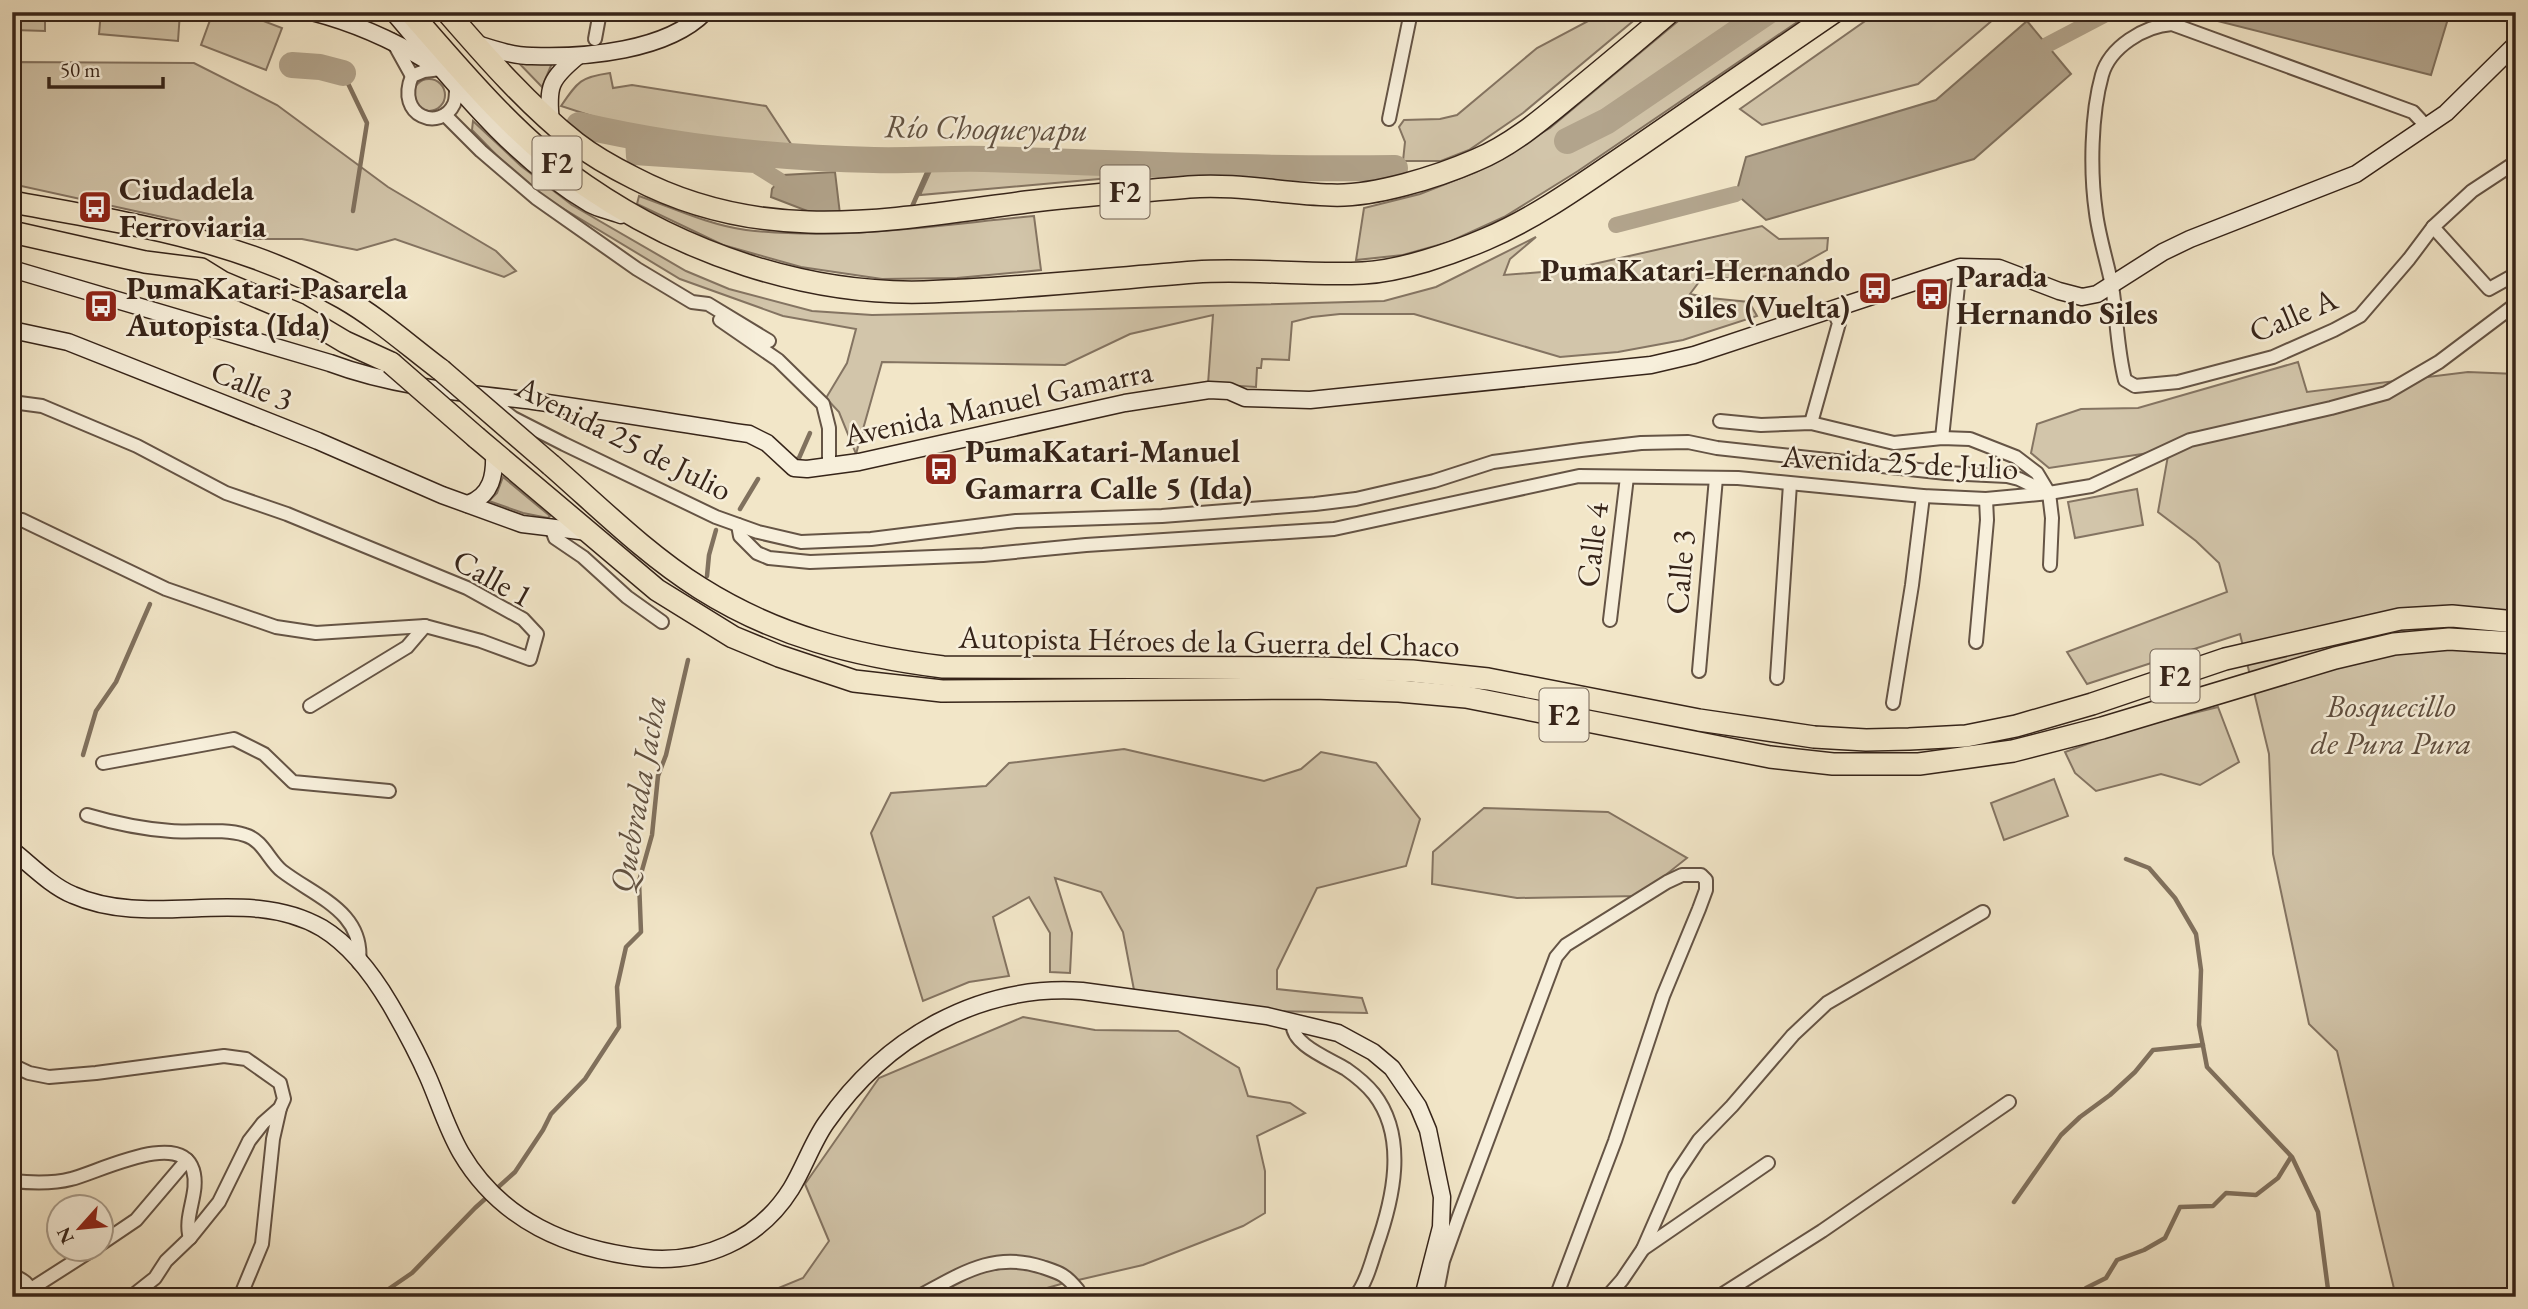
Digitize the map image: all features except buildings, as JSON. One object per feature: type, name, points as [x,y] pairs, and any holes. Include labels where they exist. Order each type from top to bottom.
[{"type":"highway","name":"F2","points":[[410,12],[508,119],[551,159],[584,185],[653,226],[732,260],[799,278],[858,288],[922,292],[1211,271],[1367,273],[1451,252],[1524,221],[1834,12]]},
{"type":"highway","name":"F2","points":[[447,12],[520,93],[578,144],[611,166],[652,187],[704,206],[762,220],[848,223],[1063,198],[1209,185],[1335,196],[1385,189],[1479,159],[1535,124],[1670,12]]},
{"type":"highway","name":"Autopista Héroes de la Guerra del Chaco","points":[[12,202],[193,237],[238,250],[345,299],[441,370],[632,536],[701,588],[785,631],[836,649],[874,657],[943,667],[1320,668],[1412,671],[1488,679],[1699,720],[1836,739],[1909,739],[1966,736],[2016,726],[2092,705],[2225,659],[2400,619],[2452,616],[2516,622]]},
{"type":"highway","name":"Autopista Héroes de la Guerra del Chaco","points":[[12,232],[145,262],[201,269],[222,282],[298,314],[345,342],[391,363],[657,590],[733,637],[791,661],[854,681],[942,691],[1287,688],[1399,691],[1466,697],[1757,754],[1833,764],[1919,764],[1996,755],[2102,728],[2394,643],[2449,639],[2516,643]]},
{"type":"main road","points":[[312,12],[344,16],[392,39],[442,69]]},
{"type":"main road","points":[[393,12],[456,87],[529,160],[592,205],[653,226]]},
{"type":"main road","points":[[474,43],[531,57],[578,56],[646,44],[672,36],[693,24],[705,12]]},
{"type":"main road","name":"Avenida Manuel Gamarra","points":[[12,269],[330,363],[359,374],[487,397],[532,401],[749,434],[767,443],[794,468],[807,469],[859,462],[1125,403],[1209,390],[1229,391],[1245,398],[1310,400],[1651,365],[1694,355],[1960,267],[1999,268],[2059,291],[2082,297],[2098,294],[2162,252],[2356,174],[2446,113],[2516,44]]},
{"type":"main road","points":[[551,121],[548,95],[551,83],[560,70],[578,56]]},
{"type":"main road","name":"Calle 3","points":[[12,330],[68,342],[318,441],[442,495],[522,524],[587,532]]},
{"type":"main road","points":[[468,504],[477,501],[489,489],[495,469],[494,452]]},
{"type":"main road","points":[[12,850],[72,895],[137,909],[238,907],[297,917],[322,928],[340,941],[383,992],[406,1032],[461,1152],[496,1197],[516,1216],[568,1240],[621,1254],[666,1260],[702,1255],[729,1246],[769,1217],[792,1187],[827,1121],[883,1059],[906,1039],[981,1002],[1024,993],[1069,990],[1266,1016],[1338,1033],[1373,1052],[1392,1068],[1418,1106],[1428,1130],[1442,1197],[1441,1227],[1423,1297]]},
{"type":"street","points":[[595,39],[600,12]]},
{"type":"street","points":[[1389,119],[1411,12]]},
{"type":"street","points":[[2112,286],[2096,212],[2093,156],[2095,115],[2102,74],[2117,51],[2152,28],[2172,24],[2413,112],[2427,127]]},
{"type":"street","points":[[392,39],[412,76]]},
{"type":"street","points":[[442,69],[424,71],[412,76],[407,89],[408,101],[415,113],[428,118],[445,115],[454,104],[456,87]]},
{"type":"street","points":[[445,115],[481,151],[536,198],[637,270],[692,302],[778,360],[823,404],[829,428],[829,466]]},
{"type":"street","name":"Calle A","points":[[2112,286],[2120,362],[2125,380],[2135,386],[2178,382],[2273,356],[2360,316],[2433,227],[2472,191],[2516,162]]},
{"type":"street","points":[[2433,227],[2489,289],[2516,274]]},
{"type":"street","points":[[1941,438],[1960,267]]},
{"type":"street","points":[[692,302],[708,304],[769,341]]},
{"type":"street","points":[[2049,493],[2091,486],[2190,440],[2386,393],[2439,362],[2516,304]]},
{"type":"street","points":[[1811,423],[1839,323],[1833,310]]},
{"type":"street","name":"Avenida 25 de Julio","points":[[487,397],[513,418],[738,525],[786,540],[823,543],[1016,521],[1162,516],[1356,499],[1434,481],[1493,462],[1641,443],[1688,442],[1947,473],[2007,476],[2049,493]]},
{"type":"street","name":"Calle 1","points":[[12,402],[42,405],[137,446],[226,493],[287,514],[467,588],[523,620],[537,634],[537,641],[530,659],[481,641],[425,626],[316,633],[276,627],[166,589],[22,520],[12,519]]},
{"type":"street","points":[[1720,421],[1761,425],[1811,423],[1894,443],[1941,438],[1970,439],[2023,460],[2037,473],[2049,493],[2052,518],[2050,565]]},
{"type":"street","name":"Avenida 25 de Julio","points":[[738,525],[740,536],[757,553],[769,558],[810,562],[983,555],[1086,545],[1334,529],[1579,477],[1716,478],[1986,499],[2049,493]]},
{"type":"street","name":"Calle 4","points":[[1610,620],[1627,477]]},
{"type":"street","name":"Calle 3","points":[[1699,671],[1716,478]]},
{"type":"street","points":[[1777,678],[1790,484]]},
{"type":"street","points":[[1894,703],[1923,496]]},
{"type":"street","points":[[1976,642],[1987,520],[1986,499]]},
{"type":"street","points":[[551,527],[555,538],[583,557],[627,597],[662,622]]},
{"type":"street","points":[[310,706],[407,647],[425,626]]},
{"type":"street","points":[[103,763],[234,739],[264,754],[293,782],[389,791]]},
{"type":"street","points":[[87,815],[170,831],[234,833],[254,839],[281,870],[325,900],[348,920],[360,942],[359,963]]},
{"type":"street","points":[[1436,1297],[1443,1261],[1556,957],[1566,945],[1667,882],[1682,875],[1701,875],[1706,880],[1699,909],[1663,996],[1615,1141],[1556,1297]]},
{"type":"street","points":[[1607,1297],[1643,1249],[1675,1176],[1699,1140],[1793,1035],[1827,1003],[1983,912]]},
{"type":"street","points":[[1293,1022],[1294,1034],[1304,1043],[1344,1068],[1374,1094],[1392,1131],[1395,1165],[1388,1216],[1360,1295]]},
{"type":"street","points":[[12,1065],[29,1073],[49,1077],[224,1056],[237,1057],[256,1065],[280,1083],[284,1100],[273,1139],[262,1244],[240,1297]]},
{"type":"street","points":[[1718,1297],[1822,1231],[2009,1101]]},
{"type":"street","points":[[131,1297],[155,1278],[166,1261],[190,1238],[219,1202],[248,1141],[280,1108]]},
{"type":"street","points":[[12,1181],[41,1183],[69,1180],[149,1153],[177,1153],[187,1160],[192,1168],[194,1182],[188,1230],[190,1238]]},
{"type":"street","points":[[116,1234],[136,1220],[187,1160]]},
{"type":"street","points":[[1643,1249],[1768,1163]]},
{"type":"street","points":[[918,1297],[960,1275],[998,1261],[1022,1261],[1066,1275],[1077,1290],[1076,1297]]},
{"type":"street","points":[[12,1275],[23,1279],[32,1293],[72,1264]]},
{"type":"green space","points":[[14,12],[45,12],[45,31],[14,30]]},
{"type":"green space","points":[[101,12],[180,12],[178,41],[99,34]]},
{"type":"green space","points":[[213,12],[240,12],[282,28],[266,70],[201,45]]},
{"type":"green space","points":[[1605,12],[1644,12],[1523,113],[1469,150],[1441,161],[1403,161],[1405,142],[1399,127],[1404,120],[1440,119],[1457,115],[1537,48]]},
{"type":"green space","points":[[1689,12],[1751,12],[1557,139],[1565,152],[1605,132],[1783,12],[1812,12],[1578,171],[1504,217],[1449,242],[1403,255],[1356,260],[1364,208],[1420,194],[1476,172],[1550,128]]},
{"type":"green space","points":[[1878,12],[2002,12],[1918,84],[1762,125],[1740,109]]},
{"type":"green space","points":[[513,57],[553,61],[542,87]]},
{"type":"green space","points":[[12,62],[194,63],[277,105],[388,187],[496,251],[516,271],[504,277],[395,239],[357,250],[302,239],[250,239],[12,184]]},
{"type":"green space","points":[[610,73],[613,88],[632,85],[766,106],[793,147],[644,129],[561,106],[581,82],[592,76]]},
{"type":"green space","points":[[429,79],[440,84],[445,95],[440,106],[429,111],[418,106],[413,95],[418,84]]},
{"type":"green space","points":[[473,121],[521,166],[572,205],[686,271],[729,289],[812,311],[872,315],[1384,301],[1436,287],[1536,237],[1510,259],[1504,275],[1567,270],[1762,226],[1779,239],[1828,238],[1827,250],[1791,270],[1758,278],[1702,278],[1690,294],[1749,302],[1757,316],[1683,340],[1618,352],[1560,357],[1414,314],[1340,314],[1292,322],[1289,360],[1262,359],[1261,368],[1257,368],[1256,387],[1208,384],[1213,315],[1130,334],[1065,365],[882,362],[856,454],[839,412],[826,398],[847,363],[856,329],[783,316],[680,279],[549,200],[513,172],[472,130]]},
{"type":"green space","points":[[938,155],[1342,166],[1155,174],[920,195]]},
{"type":"green space","points":[[639,196],[718,224],[782,233],[854,233],[1034,216],[1041,270],[957,278],[882,279],[801,267],[723,245],[637,204]]},
{"type":"green space","name":"Bosquecillo de Pura Pura","points":[[2298,362],[2307,392],[2468,372],[2516,374],[2516,1297],[2396,1297],[2337,1051],[2309,1024],[2273,854],[2269,754],[2240,634],[2087,684],[2067,652],[2227,592],[2219,563],[2196,541],[2158,512],[2169,450],[2049,468],[2031,453],[2037,424],[2081,409],[2138,408]]},
{"type":"green space","points":[[503,477],[550,516],[548,518],[523,513],[489,501],[497,493]]},
{"type":"green space","points":[[2137,489],[2143,525],[2075,538],[2068,502]]},
{"type":"green space","points":[[2218,707],[2239,762],[2200,785],[2161,774],[2096,791],[2075,773],[2065,752],[2129,729]]},
{"type":"green space","points":[[1124,749],[1264,781],[1301,769],[1321,752],[1376,763],[1420,819],[1406,866],[1317,888],[1277,970],[1277,989],[1362,998],[1367,1013],[1271,1011],[1134,990],[1123,932],[1101,892],[1055,878],[1072,933],[1070,973],[1050,972],[1050,933],[1029,897],[993,917],[1009,976],[969,982],[923,1001],[871,833],[891,793],[986,786],[1009,763]]},
{"type":"green space","points":[[2054,779],[2068,816],[2004,840],[1991,803]]},
{"type":"green space","points":[[1484,808],[1608,812],[1687,858],[1639,896],[1517,898],[1432,884],[1433,852]]},
{"type":"green space","points":[[1023,1017],[1095,1030],[1178,1031],[1239,1068],[1248,1096],[1290,1103],[1305,1113],[1257,1136],[1265,1171],[1265,1213],[1243,1226],[1143,1265],[1061,1284],[1026,1294],[1026,1297],[757,1297],[803,1278],[829,1241],[805,1184],[879,1078]]},
{"type":"shaded area","points":[[2182,12],[2450,12],[2431,75]]},
{"type":"shaded area","points":[[2027,21],[2071,74],[1974,159],[1766,220],[1736,194],[1746,157],[1936,100]]},
{"type":"shaded area","points":[[835,172],[840,214],[815,214],[771,197],[772,189],[783,175]]},
{"type":"waterway","name":"Río Choqueyapu","points":[[1567,141],[1607,121],[1767,12]]},
{"type":"waterway","points":[[2047,45],[2110,12]]},
{"type":"waterway","name":"Río Choqueyapu","points":[[292,65],[320,67],[343,73]]},
{"type":"waterway","points":[[343,73],[367,123],[353,211]]},
{"type":"waterway","name":"Río Choqueyapu","points":[[579,125],[689,145],[837,159],[985,159],[1241,167],[1395,168]]},
{"type":"waterway","points":[[633,138],[634,157],[755,165],[779,180]]},
{"type":"waterway","name":"Quebrada Jacha","points":[[911,209],[933,159]]},
{"type":"waterway","points":[[1616,225],[1736,194]]},
{"type":"waterway","name":"Quebrada Jacha","points":[[793,461],[799,458],[810,433]]},
{"type":"waterway","name":"Quebrada Jacha","points":[[740,509],[758,479]]},
{"type":"waterway","name":"Quebrada Jacha","points":[[707,576],[716,530]]},
{"type":"waterway","points":[[83,755],[96,711],[116,682],[150,604]]},
{"type":"waterway","name":"Quebrada Jacha","points":[[377,1297],[412,1273],[475,1208],[515,1172],[551,1114],[585,1079],[619,1027],[617,987],[626,947],[641,932],[639,881],[652,835],[658,776],[666,755],[688,660]]},
{"type":"waterway","points":[[2126,859],[2149,868],[2175,898],[2196,934],[2201,970],[2199,1025],[2207,1067],[2292,1157],[2318,1212],[2329,1297]]},
{"type":"waterway","points":[[2014,1202],[2061,1135],[2135,1072],[2153,1050],[2203,1045]]},
{"type":"waterway","points":[[2078,1297],[2086,1288],[2106,1278],[2117,1260],[2144,1250],[2165,1238],[2180,1207],[2213,1206],[2226,1193],[2256,1195],[2278,1178],[2291,1157]]},
{"type":"place","name":"Ciudadela Ferroviaria","points":[[95,207]]},
{"type":"place","name":"PumaKatari-Hernando Siles (Vuelta)","points":[[1875,288]]},
{"type":"place","name":"Parada Hernando Siles","points":[[1932,294]]},
{"type":"place","name":"PumaKatari-Pasarela Autopista (Ida)","points":[[101,306]]},
{"type":"place","name":"PumaKatari-Manuel Gamarra Calle 5 (Ida)","points":[[941,469]]}]
